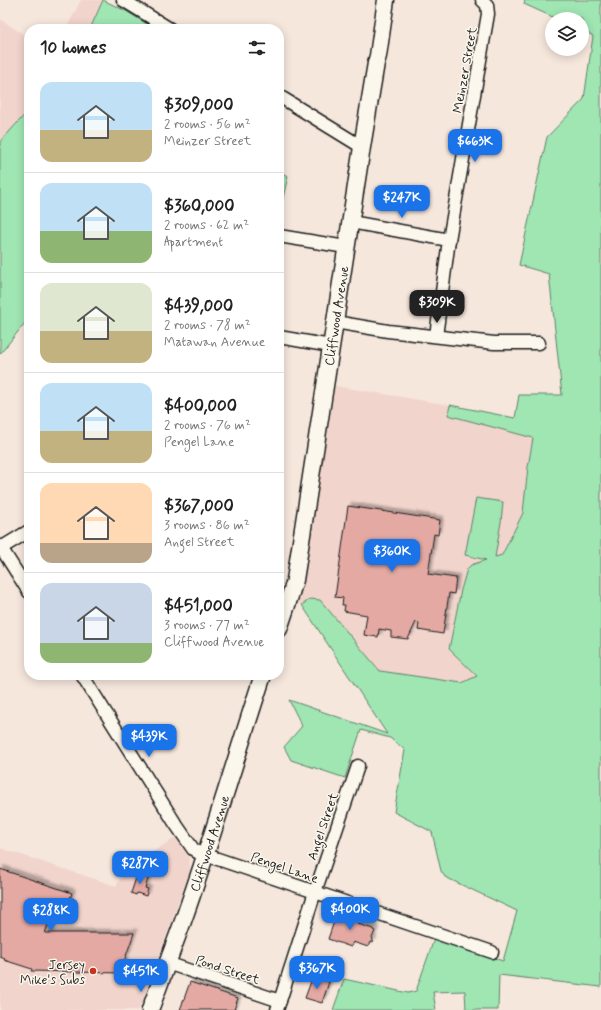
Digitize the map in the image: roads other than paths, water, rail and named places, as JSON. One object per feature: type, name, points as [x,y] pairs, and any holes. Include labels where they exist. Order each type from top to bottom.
[{"type":"main road","name":"Cliffwood Avenue","points":[[284,615],[295,580],[346,247],[386,0]]},
{"type":"main road","name":"Cliffwood Avenue","points":[[150,1010],[183,922],[261,680]]},
{"type":"street","points":[[123,0],[162,24]]},
{"type":"street","name":"Meinzer Street","points":[[436,336],[449,240],[488,14],[487,5],[482,0]]},
{"type":"street","points":[[284,99],[362,147]]},
{"type":"street","points":[[351,222],[449,240]]},
{"type":"street","points":[[284,237],[346,247]]},
{"type":"street","points":[[335,322],[388,331],[494,343],[539,343]]},
{"type":"street","points":[[284,339],[331,346]]},
{"type":"street","points":[[24,534],[1,547],[24,584]]},
{"type":"street","name":"Pengel Lane","points":[[85,680],[175,823],[193,849],[197,852],[492,952]]},
{"type":"street","name":"Angel Street","points":[[278,1005],[358,766]]},
{"type":"street","name":"Pond Street","points":[[167,964],[278,1005]]},
{"type":"place","name":"Jersey Mike's Subs","points":[[93,971]]}]
